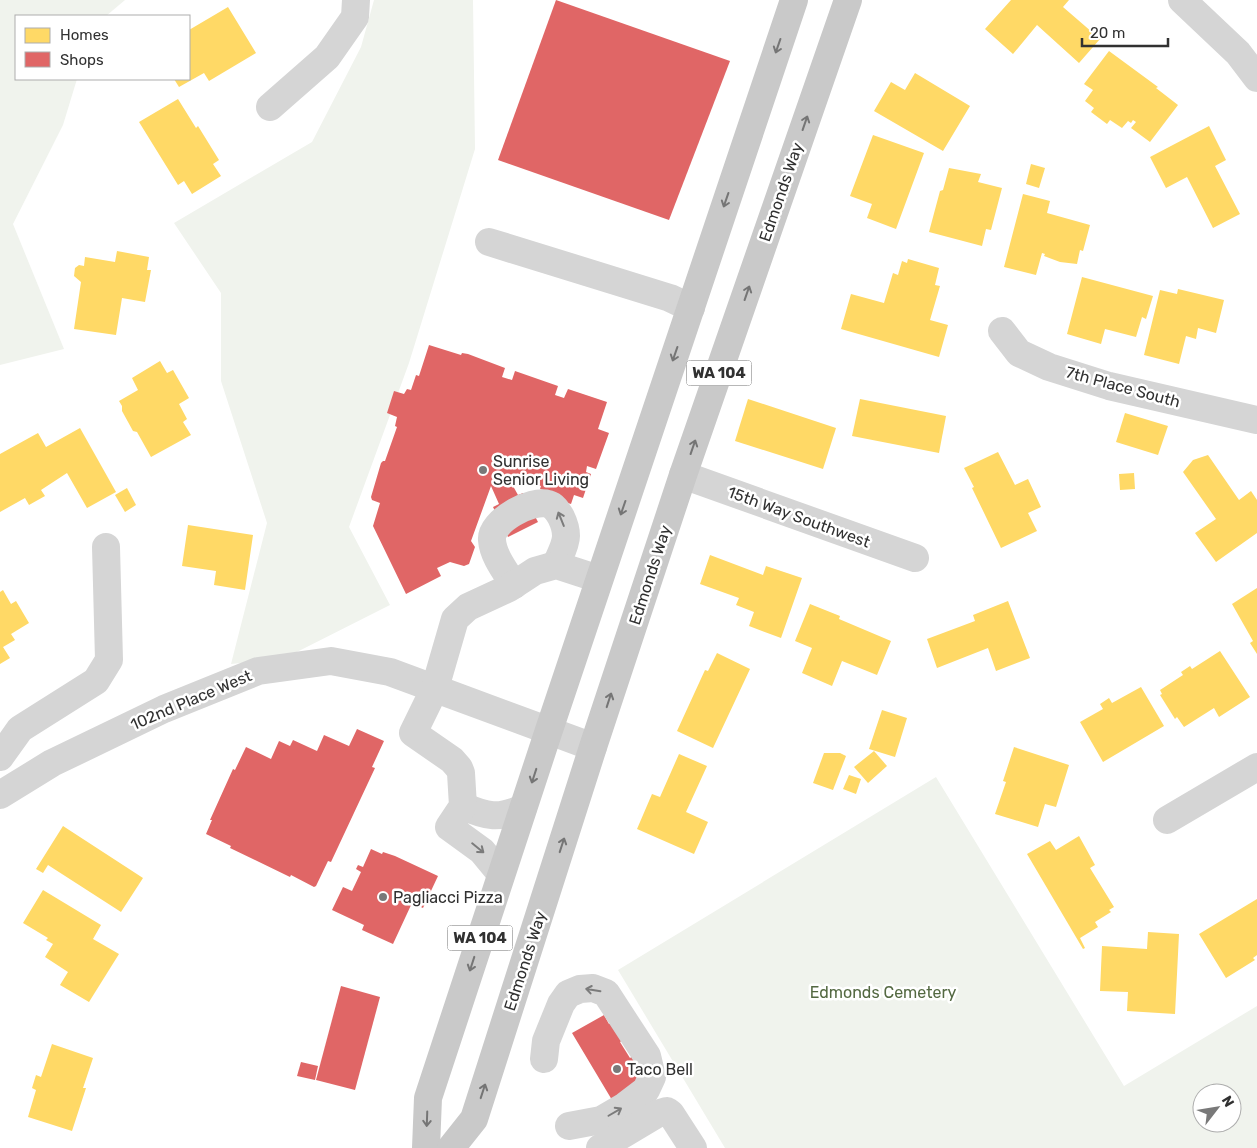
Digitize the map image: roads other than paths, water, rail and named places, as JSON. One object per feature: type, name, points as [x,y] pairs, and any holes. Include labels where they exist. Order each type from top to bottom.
[{"type":"main road","name":"WA 104","points":[[426,1148],[428,1098],[599,579],[794,0]]},
{"type":"main road","name":"Edmonds Way","points":[[451,1148],[474,1119],[593,747],[683,476],[848,0]]},
{"type":"street","points":[[270,107],[327,57],[355,17],[356,0]]},
{"type":"street","points":[[1182,0],[1238,54],[1257,78]]},
{"type":"street","points":[[489,242],[670,298],[690,308]]},
{"type":"street","name":"7th Place South","points":[[1002,331],[1019,353],[1049,367],[1109,386],[1257,420]]},
{"type":"street","name":"15th Way Southwest","points":[[683,476],[915,558]]},
{"type":"street","points":[[514,585],[494,550],[492,538],[495,527],[507,516],[539,503],[549,504],[557,510],[563,522],[566,537],[556,565]]},
{"type":"street","points":[[0,757],[20,729],[96,681],[109,660],[106,547]]},
{"type":"street","points":[[501,874],[456,817],[463,780],[459,768],[452,760],[413,733],[435,688],[455,619],[468,607],[514,585],[535,571],[556,565],[599,579]]},
{"type":"street","name":"102nd Place West","points":[[0,795],[52,763],[147,717],[258,671],[331,661],[390,672],[593,747]]},
{"type":"street","points":[[1167,820],[1257,767]]},
{"type":"street","points":[[456,817],[480,813],[504,816],[523,808]]},
{"type":"street","points":[[544,1060],[546,1040],[561,1004],[568,994],[580,989],[593,988],[606,993],[647,1056],[652,1077],[646,1090],[625,1106],[601,1120],[569,1126]]},
{"type":"street","points":[[600,1148],[657,1114],[667,1111],[693,1147]]},
{"type":"place","name":"Sunrise Senior Living","points":[[483,470]]},
{"type":"place","name":"Pagliacci Pizza","points":[[383,897]]},
{"type":"place","name":"Taco Bell","points":[[617,1069]]},
{"type":"park label","name":"Edmonds Cemetery","points":[[883,992]]}]
